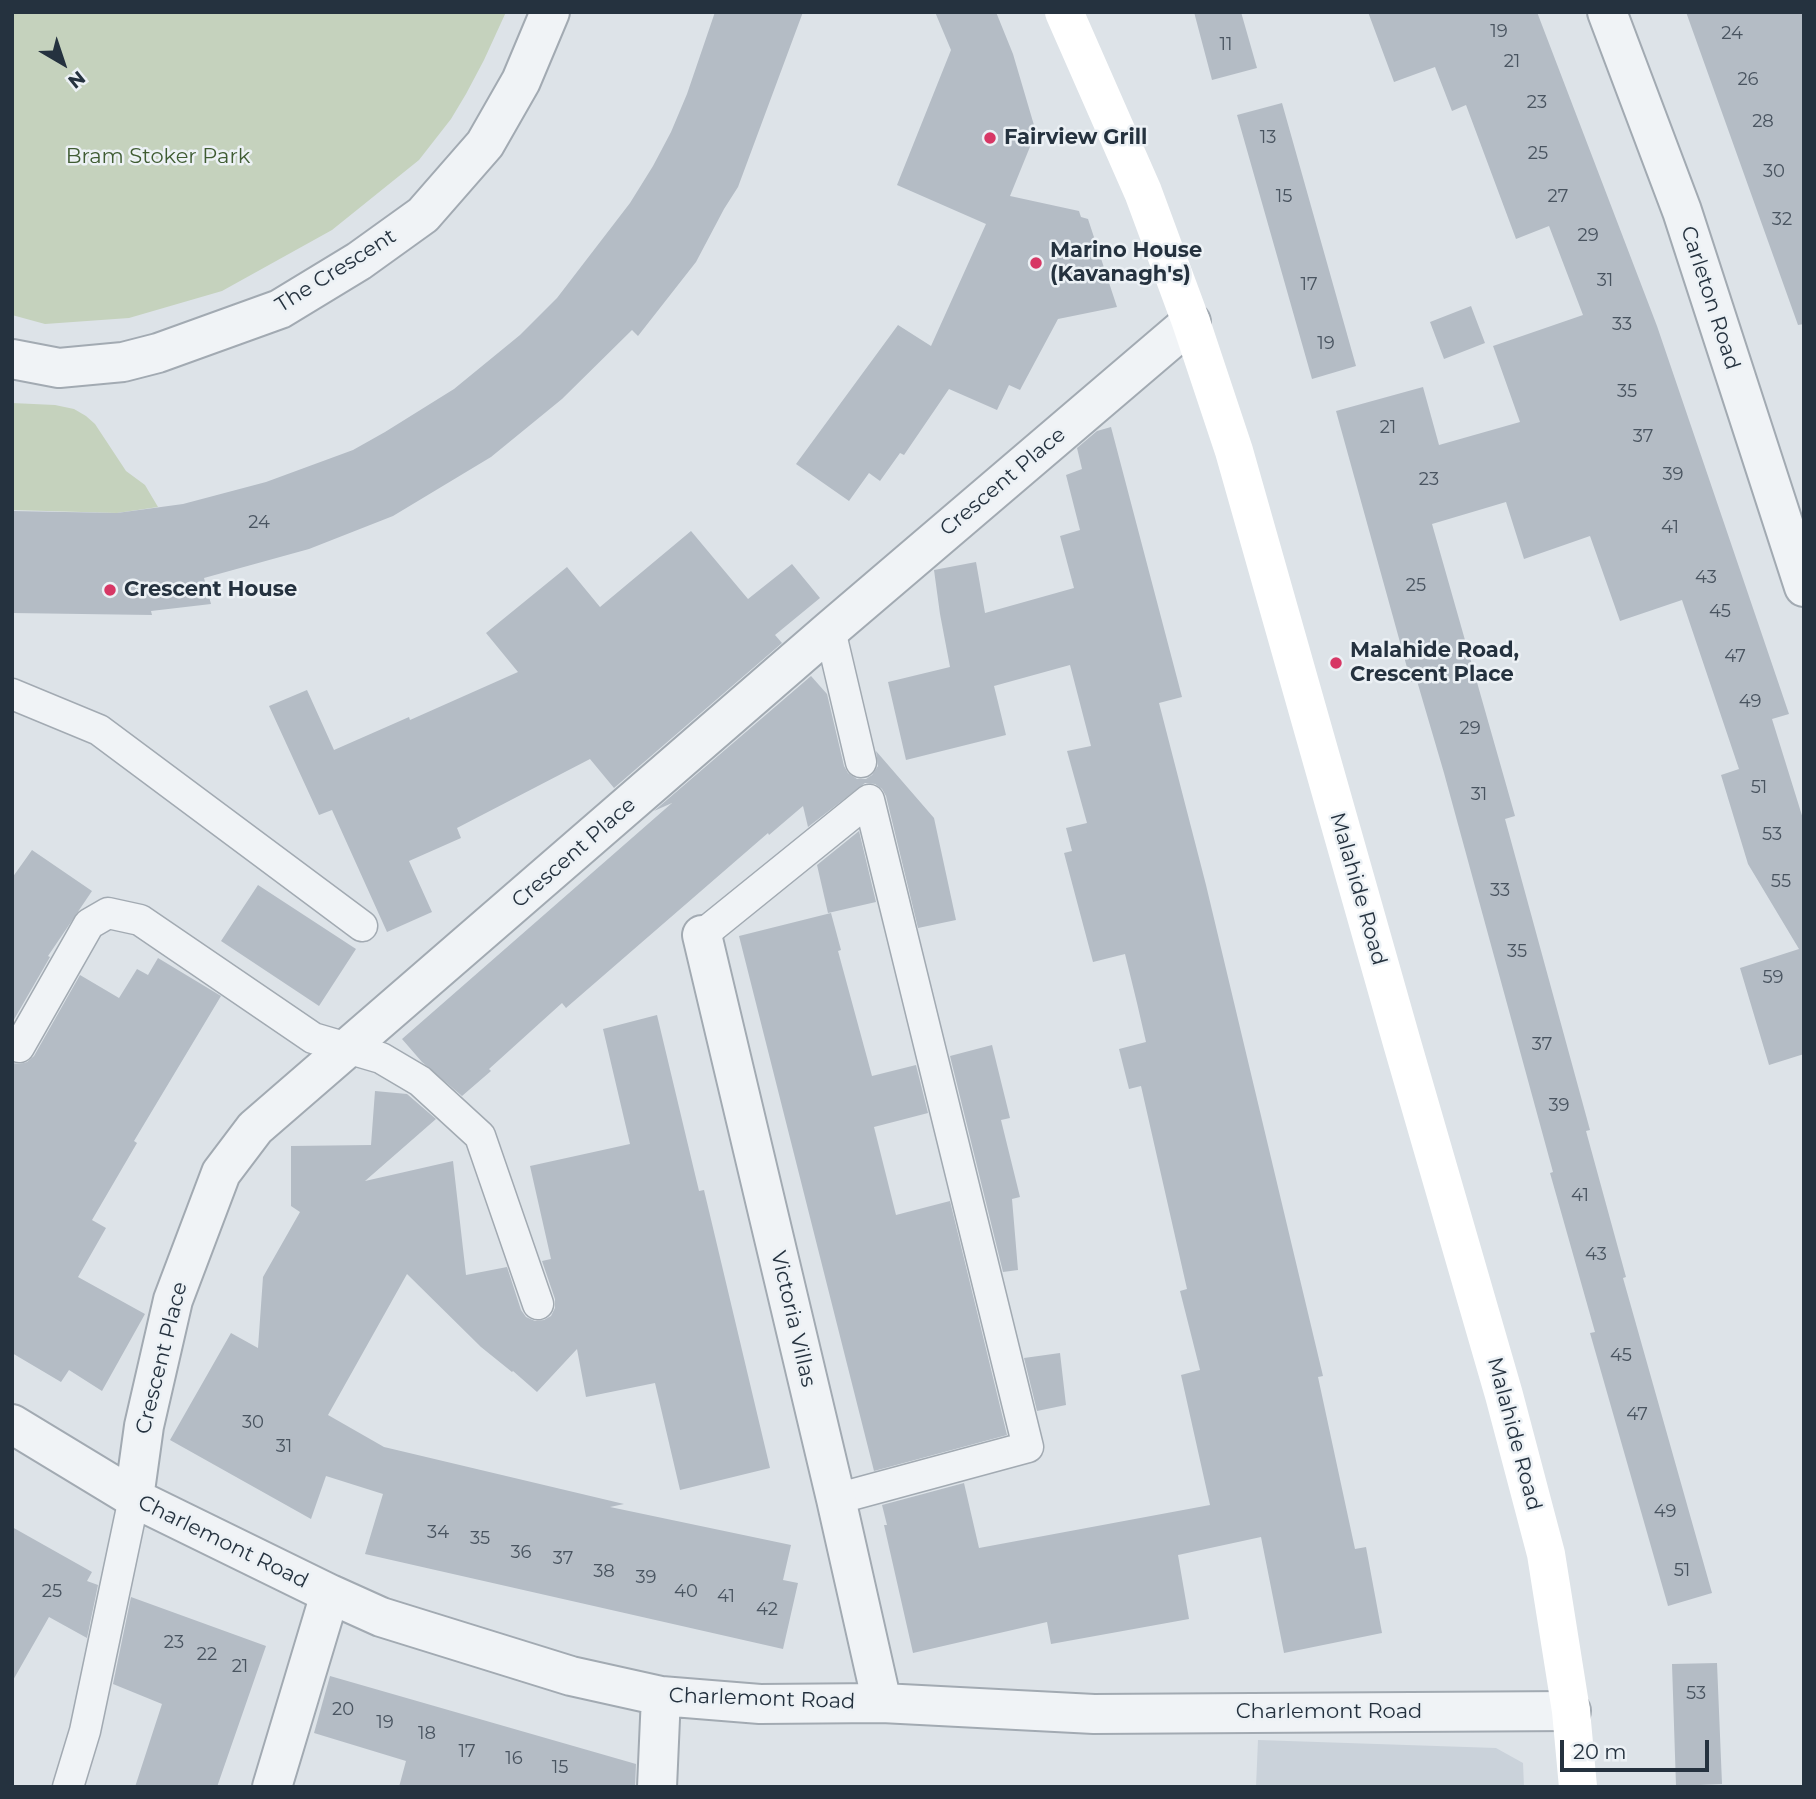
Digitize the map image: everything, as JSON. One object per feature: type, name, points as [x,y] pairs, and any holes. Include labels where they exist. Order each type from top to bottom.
[{"type":"main road","name":"Malahide Road","points":[[1064,12],[1143,192],[1191,321],[1234,451],[1504,1395],[1546,1554],[1571,1710],[1578,1787]]},
{"type":"street","name":"The Crescent","points":[[12,359],[59,368],[123,362],[158,354],[280,309],[359,261],[423,215],[485,144],[521,81],[550,12]]},
{"type":"street","name":"Carleton Road","points":[[1607,12],[1682,211],[1804,587]]},
{"type":"street","name":"Crescent Place","points":[[134,1498],[144,1426],[173,1300],[221,1173],[255,1128],[1191,321]]},
{"type":"street","name":"Victoria Villas","points":[[702,935],[882,1703]]},
{"type":"street","name":"Charlemont Road","points":[[12,1423],[134,1498],[381,1617],[571,1676],[661,1696],[760,1704],[882,1703],[1094,1714],[1571,1710]]},
{"type":"street","points":[[272,1787],[330,1594]]},
{"type":"street","points":[[657,1787],[661,1696]]},
{"type":"lane","points":[[830,630],[861,762]]},
{"type":"lane","points":[[12,694],[99,730],[362,926]]},
{"type":"lane","points":[[702,935],[869,800],[1028,1447],[836,1499]]},
{"type":"lane","points":[[19,1047],[89,924],[108,913],[140,920],[313,1038],[381,1058],[420,1081],[480,1136],[538,1304]]},
{"type":"lane","points":[[68,1787],[85,1731],[134,1498]]},
{"type":"shaded area","points":[[1258,1740],[1496,1748],[1523,1763],[1524,1787],[1256,1787]]},
{"type":"green space","name":"Bram Stoker Park","points":[[12,12],[506,12],[466,94],[451,119],[419,160],[332,230],[222,291],[129,318],[45,324],[12,315]]},
{"type":"green space","points":[[12,403],[55,405],[74,409],[86,416],[95,424],[126,471],[145,485],[158,507],[117,513],[12,510]]},
{"type":"building","points":[[715,12],[803,12],[738,187],[696,262],[638,336],[632,330],[562,399],[491,457],[393,516],[309,549],[204,578],[211,604],[151,611],[152,615],[12,613],[12,511],[117,513],[183,504],[266,482],[353,450],[385,432],[454,389],[520,335],[557,298],[630,203],[653,166],[687,94]]},
{"type":"building","points":[[935,12],[996,12],[1013,54],[1036,132],[1010,196],[1079,211],[1081,217],[1088,219],[1117,307],[1058,319],[1020,390],[1009,385],[997,410],[949,389],[904,455],[900,453],[880,481],[869,473],[849,501],[796,464],[898,325],[931,346],[986,224],[897,185],[951,50]]},
{"type":"building","points":[[1194,12],[1241,12],[1257,68],[1212,80]]},
{"type":"building","points":[[1368,12],[1537,12],[1657,326],[1789,714],[1772,719],[1804,822],[1804,1054],[1769,1065],[1740,968],[1799,949],[1748,864],[1721,775],[1739,769],[1682,600],[1620,621],[1590,536],[1524,559],[1506,502],[1432,524],[1515,816],[1505,819],[1590,1130],[1586,1131],[1626,1277],[1623,1278],[1712,1593],[1668,1606],[1590,1333],[1595,1332],[1444,773],[1417,681],[1411,682],[1336,411],[1423,387],[1439,445],[1520,422],[1493,346],[1583,315],[1549,226],[1516,239],[1466,105],[1452,111],[1435,67],[1394,82]]},
{"type":"building","points":[[1686,12],[1804,12],[1804,324],[1798,325]]},
{"type":"building","points":[[1282,103],[1356,366],[1312,379],[1237,115]]},
{"type":"building","points":[[1471,306],[1485,343],[1444,359],[1430,322]]},
{"type":"building","points":[[1111,427],[1182,697],[1159,703],[1206,885],[1323,1376],[1318,1377],[1355,1549],[1366,1547],[1382,1633],[1284,1653],[1261,1537],[1178,1555],[1189,1619],[1051,1644],[1047,1622],[913,1653],[884,1525],[887,1525],[882,1505],[964,1483],[979,1548],[1210,1505],[1181,1375],[1200,1370],[1180,1291],[1187,1289],[1141,1086],[1129,1089],[1119,1049],[1146,1042],[1125,954],[1093,962],[1064,853],[1072,851],[1066,828],[1087,823],[1067,751],[1091,746],[1070,665],[994,686],[1006,735],[906,760],[888,682],[950,667],[934,570],[976,562],[985,613],[1074,588],[1060,536],[1080,530],[1066,475],[1082,469],[1077,448],[1097,431]]},
{"type":"building","points":[[691,531],[748,599],[792,564],[820,598],[775,635],[782,643],[614,788],[590,759],[457,828],[461,838],[409,861],[432,912],[387,932],[332,810],[319,815],[269,706],[307,690],[334,750],[409,717],[410,720],[518,672],[486,633],[567,567],[600,607]]},
{"type":"building","points":[[811,676],[827,694],[848,773],[857,779],[866,779],[872,775],[878,766],[876,751],[934,818],[956,920],[918,928],[886,796],[875,784],[865,783],[808,827],[803,806],[769,835],[768,833],[566,1008],[562,1003],[462,1096],[422,1062],[402,1039],[672,803],[654,811]]},
{"type":"building","points":[[859,831],[876,902],[828,913],[817,865]]},
{"type":"building","points":[[32,850],[92,891],[48,956],[50,957],[12,1023],[12,878]]},
{"type":"building","points":[[258,885],[356,949],[319,1006],[221,941]]},
{"type":"building","points":[[831,913],[841,950],[838,951],[872,1076],[916,1065],[928,1113],[874,1127],[896,1215],[950,1201],[1007,1435],[874,1471],[739,936]]},
{"type":"building","points":[[158,958],[221,996],[134,1141],[137,1143],[92,1220],[106,1228],[78,1277],[145,1314],[102,1391],[69,1370],[61,1382],[12,1353],[12,1063],[27,1062],[34,1056],[80,975],[119,998],[137,969],[148,975]]},
{"type":"building","points":[[657,1015],[699,1191],[704,1190],[770,1468],[680,1490],[655,1383],[586,1397],[577,1349],[537,1392],[481,1347],[407,1274],[328,1415],[384,1447],[624,1504],[610,1507],[791,1545],[783,1580],[798,1583],[783,1649],[365,1554],[383,1494],[326,1476],[311,1519],[170,1440],[231,1333],[258,1348],[263,1277],[300,1212],[291,1206],[291,1146],[371,1145],[375,1091],[407,1094],[436,1119],[365,1181],[453,1161],[466,1275],[507,1267],[521,1310],[526,1317],[535,1321],[551,1316],[555,1299],[542,1261],[551,1259],[530,1166],[630,1144],[603,1029]]},
{"type":"building","points":[[992,1045],[1010,1118],[1001,1120],[1020,1197],[1012,1199],[1018,1270],[1003,1272],[950,1056]]},
{"type":"building","points":[[1060,1353],[1066,1405],[1037,1411],[1024,1358]]},
{"type":"building","points":[[12,1527],[92,1572],[87,1581],[98,1585],[87,1638],[49,1617],[12,1682]]},
{"type":"building","points":[[131,1597],[266,1646],[217,1787],[135,1787],[162,1704],[113,1684]]},
{"type":"building","points":[[1717,1663],[1722,1784],[1676,1786],[1672,1664]]},
{"type":"building","points":[[330,1676],[636,1764],[635,1787],[399,1787],[406,1761],[314,1733]]},
{"type":"place","name":"Fairview Grill","points":[[990,138]]},
{"type":"place","name":"Marino House (Kavanagh's)","points":[[1036,263]]},
{"type":"place","name":"Crescent House","points":[[110,590]]},
{"type":"place","name":"Malahide Road, Crescent Place","points":[[1336,663]]}]
